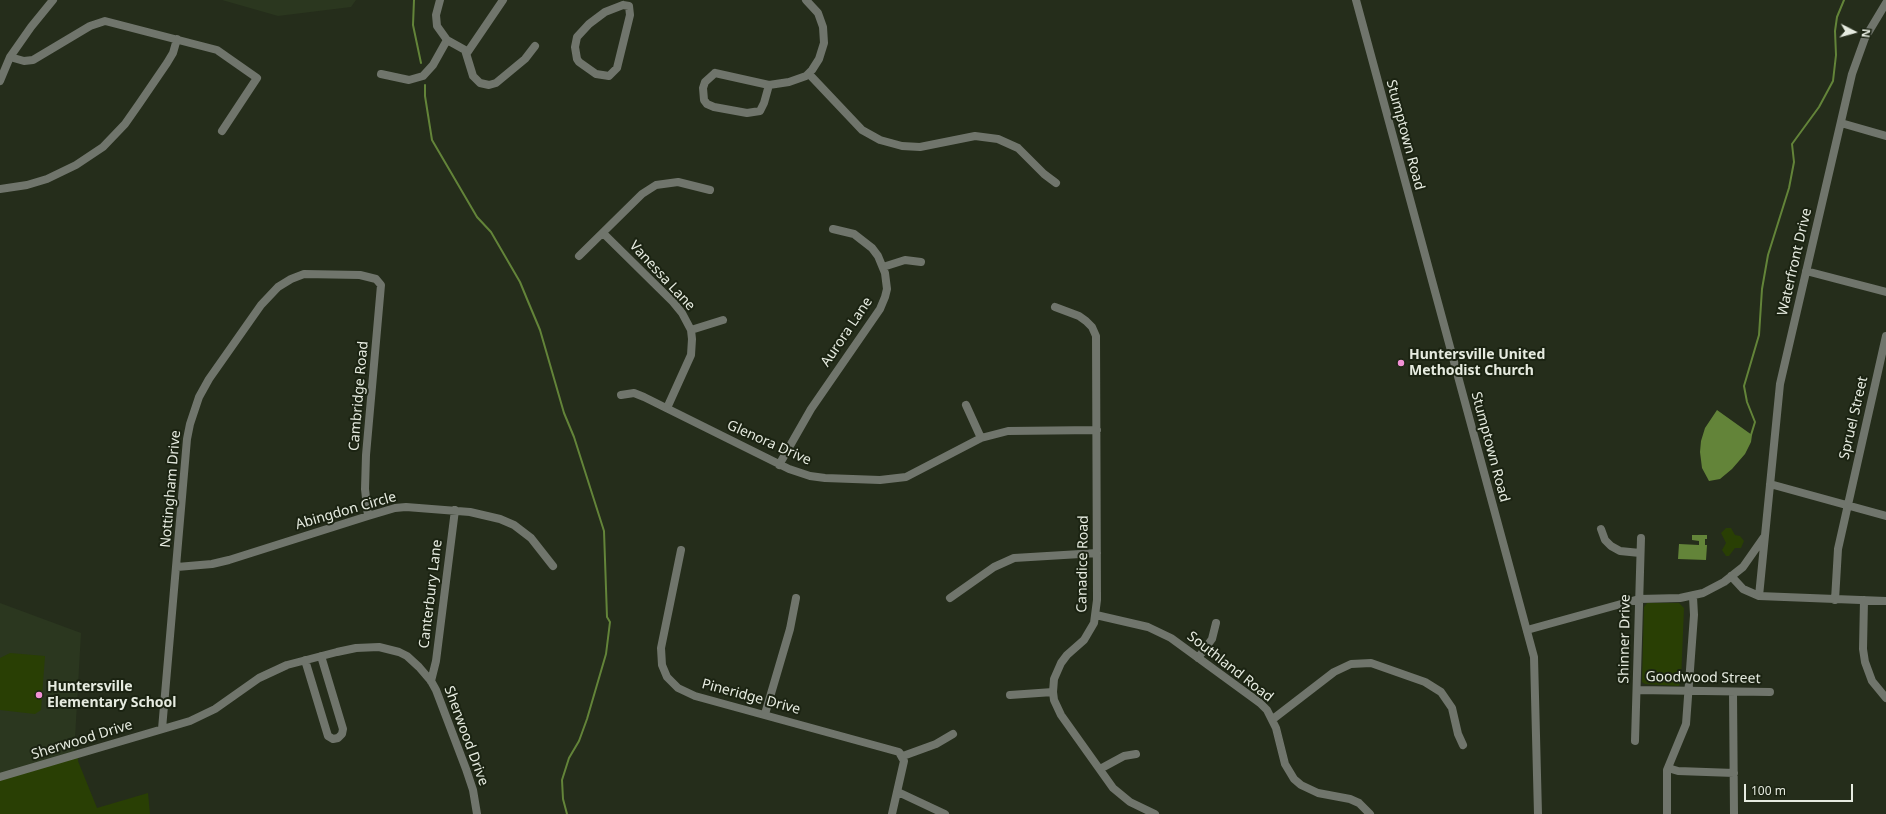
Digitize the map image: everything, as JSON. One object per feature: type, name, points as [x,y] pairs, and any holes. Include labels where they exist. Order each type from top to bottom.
[{"type":"street","points":[[0,81],[10,57],[31,27],[53,0]]},
{"type":"street","points":[[440,0],[436,16],[437,26],[441,34],[447,40],[466,53],[473,76],[480,83],[489,85],[496,83],[525,59],[535,46]]},
{"type":"street","points":[[466,53],[503,0]]},
{"type":"street","points":[[769,85],[762,108],[756,113],[747,113],[714,107],[704,100],[703,88],[705,82],[715,73],[769,85],[789,82],[809,74],[819,58],[824,43],[824,36],[823,27],[818,13],[806,0]]},
{"type":"street","name":"Stumptown Road","points":[[1357,0],[1534,657],[1538,814]]},
{"type":"street","points":[[632,3],[624,43],[614,72],[609,76],[596,74],[579,62],[575,53],[577,37],[605,12],[618,6],[632,3]]},
{"type":"street","name":"Waterfront Drive","points":[[1759,596],[1780,384],[1852,74],[1865,38],[1886,3]]},
{"type":"street","points":[[10,57],[24,61],[33,60],[90,26],[105,21],[178,39],[221,53],[257,78],[222,131]]},
{"type":"street","points":[[0,189],[27,184],[47,178],[76,165],[103,147],[125,124],[139,104],[173,53],[178,39]]},
{"type":"street","points":[[381,74],[409,80],[423,76],[433,65],[447,40]]},
{"type":"street","points":[[809,74],[862,130],[880,140],[902,146],[920,147],[975,136],[998,140],[1018,148],[1030,158],[1044,174],[1056,183]]},
{"type":"street","points":[[1841,123],[1886,136]]},
{"type":"street","points":[[579,256],[642,194],[656,185],[678,182],[710,190]]},
{"type":"street","name":"Aurora Lane","points":[[779,465],[811,409],[880,309],[887,289],[883,267],[872,248],[858,236],[849,232],[833,229]]},
{"type":"street","name":"Vanessa Lane","points":[[603,233],[673,302],[682,313],[691,330],[692,355],[667,408]]},
{"type":"street","points":[[883,267],[905,260],[921,262]]},
{"type":"street","points":[[1806,271],[1886,292]]},
{"type":"street","name":"Nottingham Drive","points":[[162,729],[187,439],[190,424],[203,390],[231,347],[269,296],[278,287],[299,275],[312,273],[371,276],[378,280]]},
{"type":"street","name":"Cambridge Road","points":[[368,516],[365,489],[366,463],[382,288],[378,280]]},
{"type":"street","name":"Canadice Road","points":[[1055,307],[1079,316],[1092,327],[1096,336],[1097,553],[1096,615],[1089,633],[1068,655],[1057,670],[1053,692],[1054,700],[1061,715],[1113,788],[1121,796],[1154,814]]},
{"type":"street","points":[[691,330],[723,320]]},
{"type":"street","name":"Spruel Street","points":[[1835,600],[1838,549],[1886,336]]},
{"type":"street","name":"Glenora Drive","points":[[621,395],[634,393],[667,408],[779,465],[800,474],[825,478],[880,480],[900,478],[914,474],[981,438],[1008,431],[1097,430]]},
{"type":"street","points":[[966,405],[981,438]]},
{"type":"street","points":[[1770,484],[1886,516]]},
{"type":"street","name":"Abingdon Circle","points":[[177,567],[212,564],[229,560],[368,516],[395,508],[406,507],[455,510],[487,515],[514,525],[531,538],[553,566]]},
{"type":"street","name":"Canterbury Lane","points":[[431,681],[436,661],[455,510]]},
{"type":"street","points":[[1601,529],[1605,540],[1611,546],[1620,551],[1640,552]]},
{"type":"street","name":"Waterfront Drive","points":[[1527,630],[1639,599],[1693,597],[1714,588],[1743,567],[1764,536]]},
{"type":"street","name":"Shinner Drive","points":[[1635,741],[1641,538]]},
{"type":"street","name":"Pineridge Drive","points":[[681,550],[664,629],[661,658],[664,670],[672,683],[687,693],[890,748],[899,752],[903,756]]},
{"type":"street","points":[[950,598],[994,567],[1014,558],[1097,553]]},
{"type":"street","points":[[1731,576],[1743,589],[1759,596],[1886,601]]},
{"type":"street","points":[[1667,814],[1666,776],[1668,768],[1685,730],[1694,615],[1693,597]]},
{"type":"street","points":[[764,714],[790,629],[796,598]]},
{"type":"street","points":[[1864,600],[1863,649],[1872,681],[1886,698]]},
{"type":"street","name":"Southland Road","points":[[1096,615],[1148,627],[1160,632],[1260,703],[1273,719],[1285,764],[1294,779],[1318,793],[1350,799],[1359,803],[1370,814]]},
{"type":"street","points":[[1198,658],[1212,639],[1216,623]]},
{"type":"street","name":"Sherwood Drive","points":[[0,777],[202,716],[264,675],[305,660],[356,648],[388,648],[407,656],[431,681],[436,690],[473,790],[477,814]]},
{"type":"street","points":[[305,660],[328,736],[333,739],[338,738],[342,734],[343,729],[321,656]]},
{"type":"street","points":[[1273,719],[1334,672],[1351,664],[1371,663],[1425,682],[1441,692],[1452,708],[1458,734],[1464,745]]},
{"type":"street","name":"Goodwood Street","points":[[1636,690],[1770,692]]},
{"type":"street","points":[[1010,695],[1053,692]]},
{"type":"street","points":[[1733,692],[1734,814]]},
{"type":"street","points":[[892,814],[904,761],[903,756],[936,744],[953,734]]},
{"type":"street","points":[[1100,769],[1120,758],[1136,754]]},
{"type":"street","points":[[1668,768],[1678,771],[1734,773]]},
{"type":"street","points":[[898,792],[945,814]]},
{"type":"shaded area","points":[[222,0],[356,0],[351,7],[278,16]]},
{"type":"shaded area","points":[[1717,410],[1752,435],[1751,442],[1745,454],[1732,469],[1720,479],[1709,481],[1702,468],[1700,452],[1701,441],[1705,428]]},
{"type":"shaded area","points":[[1726,528],[1731,528],[1735,535],[1740,536],[1744,541],[1741,548],[1735,548],[1729,556],[1726,556],[1722,550],[1726,543],[1721,533]]},
{"type":"shaded area","points":[[1692,535],[1707,535],[1707,539],[1705,539],[1705,545],[1707,545],[1706,560],[1678,559],[1679,544],[1699,545],[1699,541],[1692,540]]},
{"type":"shaded area","name":"Huntersville Elementary School","points":[[0,603],[81,633],[74,756],[0,777]]},
{"type":"shaded area","points":[[1647,603],[1679,603],[1684,608],[1681,681],[1679,686],[1645,684],[1642,682],[1644,607]]},
{"type":"shaded area","points":[[10,653],[45,656],[41,710],[35,714],[0,710],[0,658]]},
{"type":"shaded area","points":[[79,754],[78,761],[97,808],[148,793],[150,814],[0,814],[0,777]]},
{"type":"waterway","points":[[414,0],[413,25],[421,63]]},
{"type":"waterway","points":[[1751,435],[1755,422],[1747,402],[1744,386],[1759,335],[1762,289],[1768,255],[1789,188],[1794,162],[1792,144],[1819,107],[1833,81],[1836,55],[1835,31],[1837,17],[1844,0]]},
{"type":"waterway","points":[[425,85],[425,96],[432,140],[477,217],[491,232],[520,282],[540,330],[564,413],[574,437],[604,531],[607,617],[610,622],[606,654],[587,719],[579,741],[569,758],[562,780],[563,799],[567,814]]},
{"type":"place","name":"Huntersville United Methodist Church","points":[[1401,363]]},
{"type":"place","name":"Huntersville Elementary School","points":[[39,695]]}]
